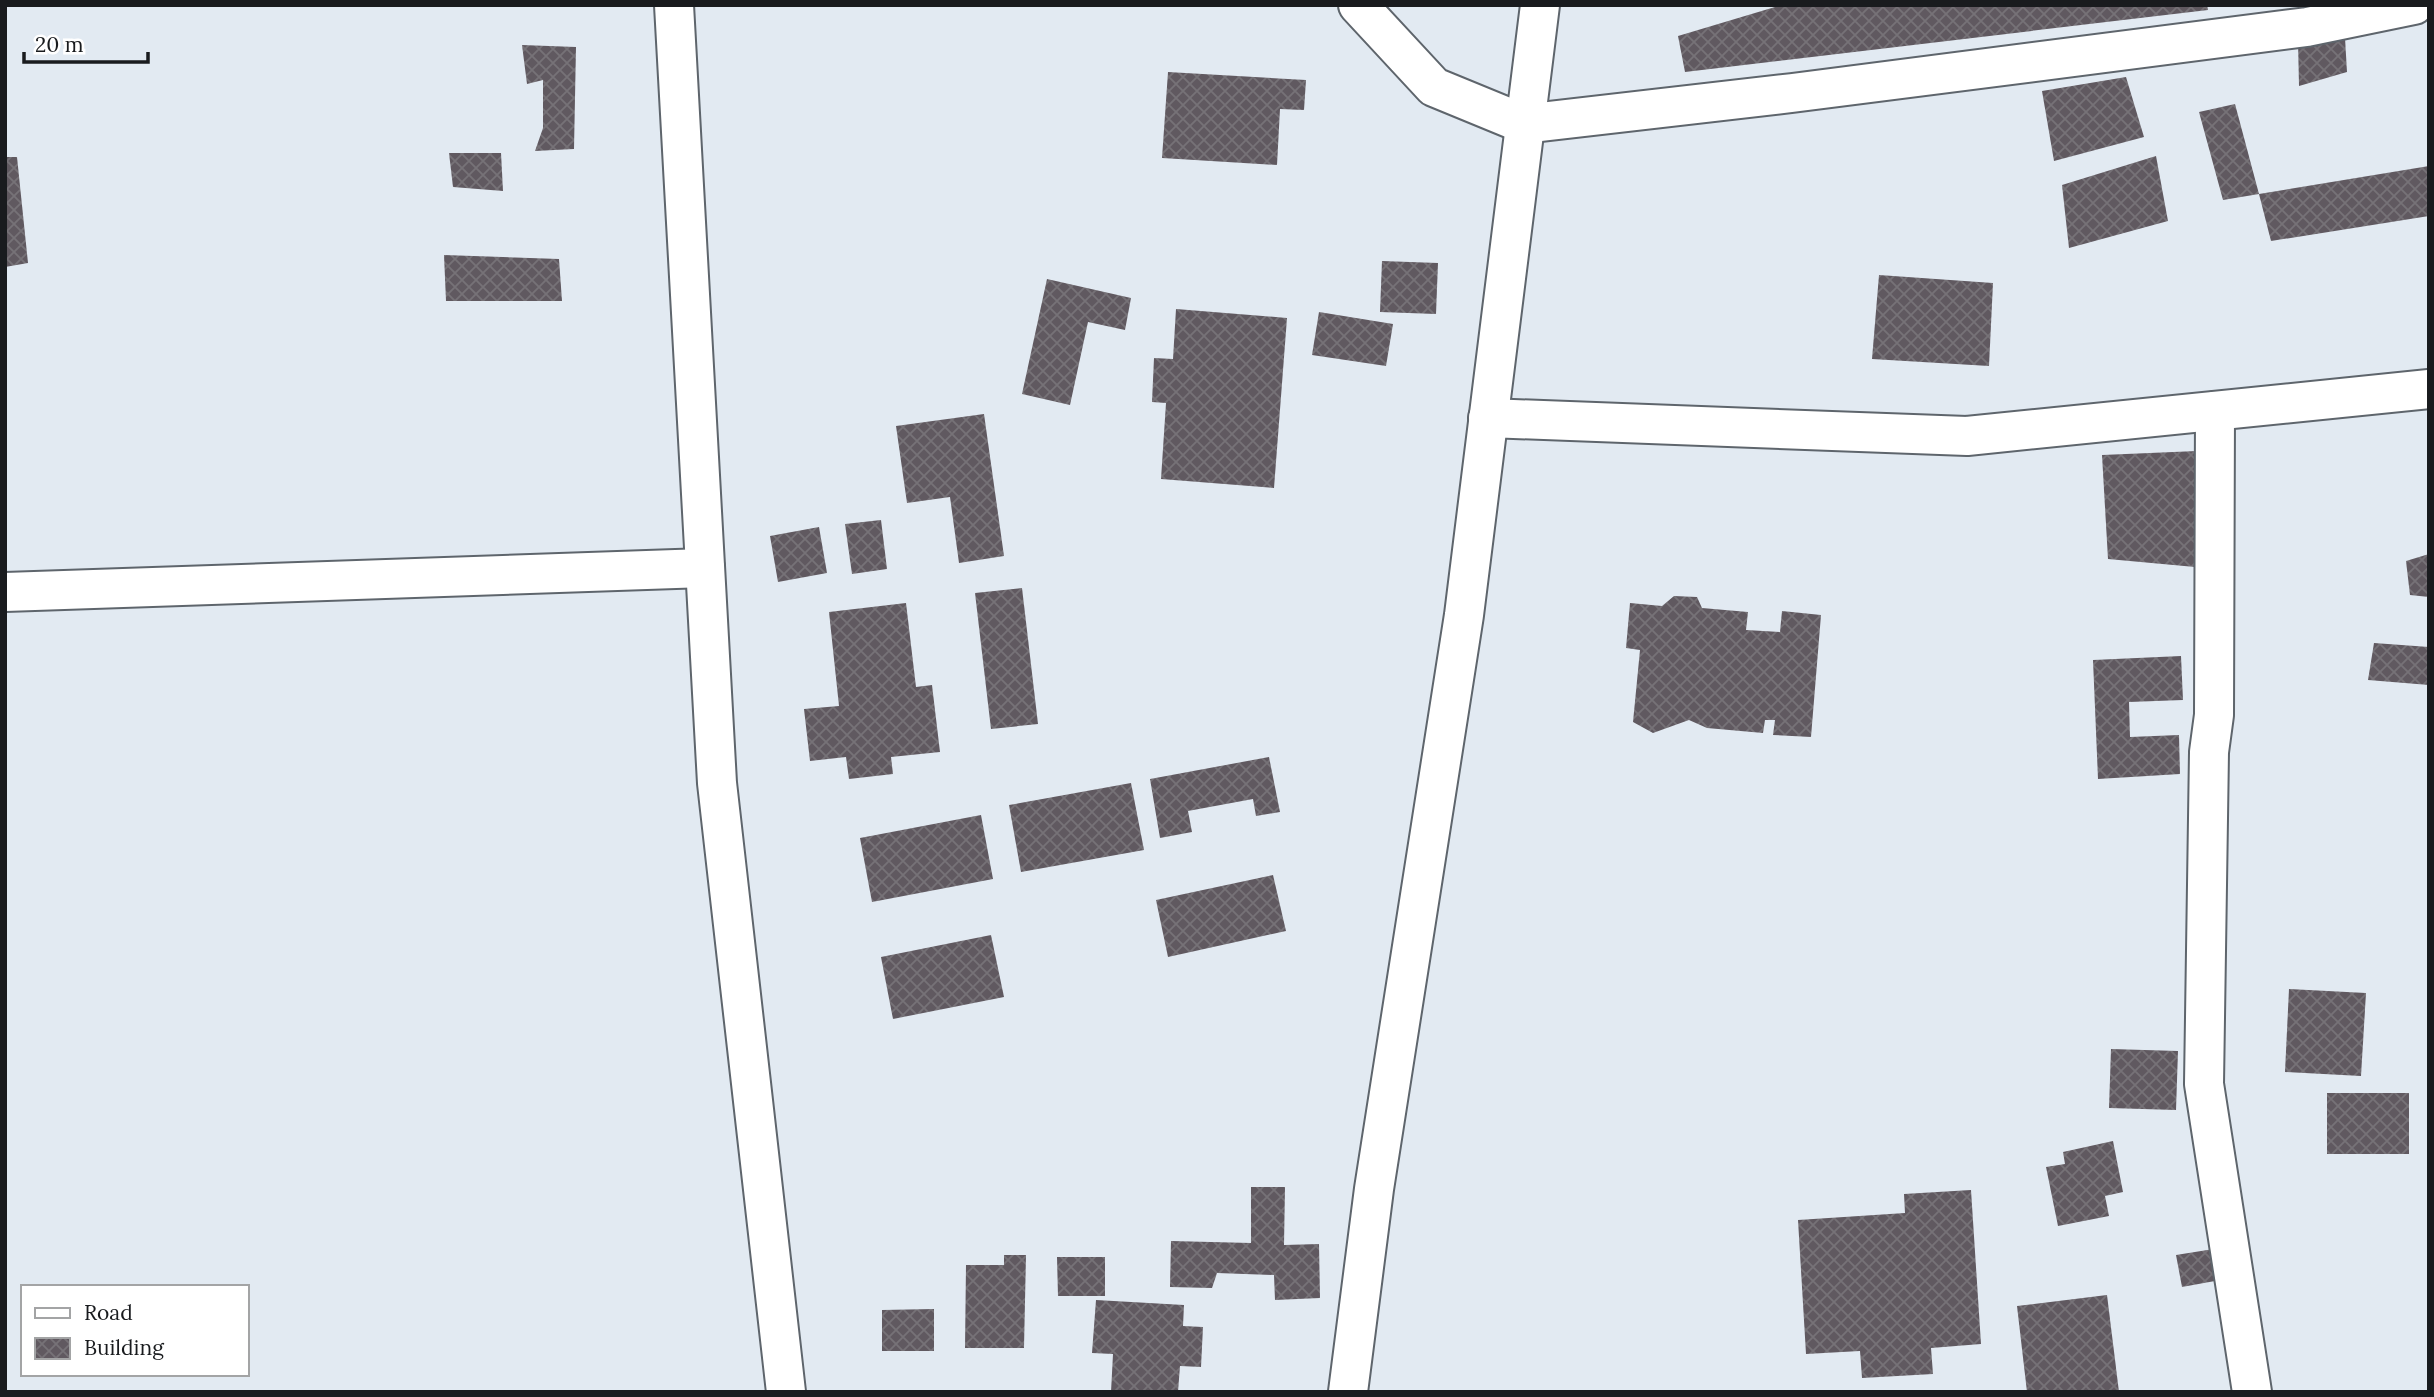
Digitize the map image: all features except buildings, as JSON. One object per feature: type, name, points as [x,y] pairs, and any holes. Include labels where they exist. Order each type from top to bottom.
[{"type":"street","points":[[674,5],[717,783],[786,1392]]},
{"type":"street","points":[[1357,5],[1434,87],[1524,124],[1819,90],[2307,27],[2414,5]]},
{"type":"street","points":[[1348,1392],[1374,1189],[1464,615],[1540,5]]},
{"type":"street","points":[[1488,418],[1967,436],[2429,389]]},
{"type":"street","points":[[2215,411],[2214,715],[2209,752],[2204,1084],[2252,1392]]},
{"type":"street","points":[[5,592],[705,568]]}]
